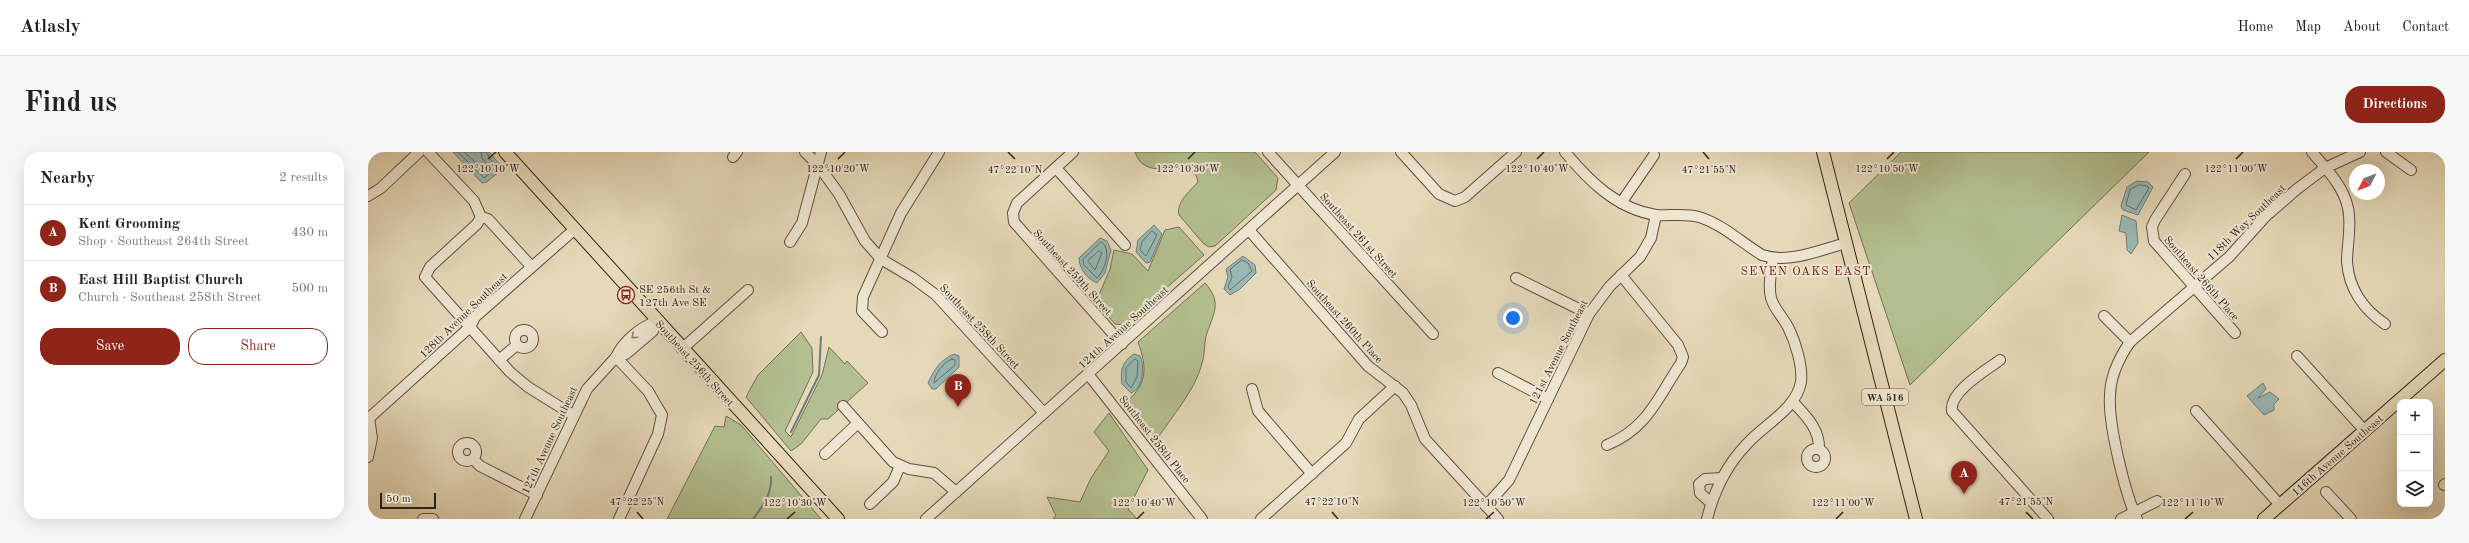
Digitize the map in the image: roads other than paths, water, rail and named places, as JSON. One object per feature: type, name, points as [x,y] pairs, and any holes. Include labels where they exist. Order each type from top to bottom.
[{"type":"main road","name":"Southeast 256th Street","points":[[505,152],[682,349],[838,519]]},
{"type":"main road","name":"WA 516","points":[[1823,152],[1916,519]]},
{"type":"main road","name":"116th Avenue Southeast","points":[[2264,519],[2445,360]]},
{"type":"street","points":[[368,196],[381,188],[419,152]]},
{"type":"street","points":[[428,152],[474,201],[481,217]]},
{"type":"street","name":"Southeast 258th Street","points":[[805,152],[818,165],[839,194],[865,241],[881,259],[913,278],[936,295],[1044,413]]},
{"type":"street","points":[[790,242],[802,223],[821,152]]},
{"type":"street","points":[[882,332],[866,317],[861,306],[901,213],[939,152]]},
{"type":"street","points":[[1073,152],[1056,168],[1125,245]]},
{"type":"street","name":"Southeast 261st Street","points":[[1268,152],[1433,334]]},
{"type":"street","name":"124th Avenue Southeast","points":[[926,519],[1335,152]]},
{"type":"street","points":[[1401,152],[1439,194],[1455,201],[1464,197],[1516,152]]},
{"type":"street","points":[[1565,152],[1594,185],[1621,203],[1656,215],[1688,215],[1700,217],[1762,255],[1773,259],[1786,259],[1846,243]]},
{"type":"street","points":[[2312,152],[2339,186],[2347,206],[2350,229],[2347,263],[2354,289],[2367,311],[2385,324]]},
{"type":"street","name":"118th Way Southeast","points":[[2135,516],[2121,466],[2110,396],[2117,364],[2130,342],[2193,286],[2229,257],[2277,206],[2325,168],[2360,152]]},
{"type":"street","points":[[2386,152],[2411,170]]},
{"type":"street","points":[[1621,203],[1654,155]]},
{"type":"street","name":"Southeast 259th Street","points":[[1056,168],[1017,203],[1013,212],[1014,222],[1017,228],[1122,344]]},
{"type":"street","name":"Southeast 266th Place","points":[[2184,174],[2155,220],[2152,234],[2156,246],[2235,334]]},
{"type":"street","name":"121st Avenue Southeast","points":[[1486,506],[1509,480],[1589,314],[1600,297],[1640,257],[1646,248],[1656,215]]},
{"type":"street","points":[[481,217],[488,219],[531,266]]},
{"type":"street","points":[[481,217],[477,224],[430,267],[424,277],[499,360],[528,387],[573,415]]},
{"type":"street","name":"128th Avenue Southeast","points":[[368,456],[372,438],[368,419],[470,327],[475,318],[531,266],[575,229]]},
{"type":"street","name":"Southeast 260th Place","points":[[1249,230],[1368,366],[1395,386],[1412,405],[1426,439],[1498,519]]},
{"type":"street","points":[[1706,519],[1722,478],[1747,443],[1793,402],[1801,381],[1800,365],[1787,325],[1771,300],[1769,288],[1773,259]]},
{"type":"street","points":[[1608,445],[1628,435],[1647,417],[1681,363],[1683,357],[1678,345],[1621,275]]},
{"type":"street","points":[[1516,278],[1589,314]]},
{"type":"street","points":[[682,349],[748,290]]},
{"type":"street","points":[[2104,316],[2130,342]]},
{"type":"street","name":"127th Avenue Southeast","points":[[525,519],[573,415],[587,389],[616,357],[626,354],[653,331],[657,321]]},
{"type":"street","points":[[499,360],[518,345]]},
{"type":"street","points":[[2297,356],[2365,431]]},
{"type":"street","points":[[616,357],[648,391],[662,415],[658,434],[619,519]]},
{"type":"street","points":[[2000,360],[1957,394],[1951,405],[1956,418],[2048,519]]},
{"type":"street","points":[[1498,373],[1548,399]]},
{"type":"street","name":"Southeast 258th Place","points":[[1088,374],[1202,519]]},
{"type":"street","points":[[1261,519],[1346,443],[1358,419],[1395,386]]},
{"type":"street","points":[[1252,389],[1258,411],[1312,474]]},
{"type":"street","points":[[1793,402],[1814,427],[1818,435],[1819,449]]},
{"type":"street","points":[[843,406],[889,459],[900,466],[934,473],[956,492]]},
{"type":"street","points":[[2196,411],[2280,505]]},
{"type":"street","points":[[825,454],[858,424]]},
{"type":"street","points":[[473,459],[480,466],[537,495]]},
{"type":"street","points":[[870,504],[893,482],[900,466]]},
{"type":"street","points":[[1711,503],[1700,493],[1699,484],[1705,479],[1722,478]]},
{"type":"street","points":[[2326,492],[2351,519]]},
{"type":"street","points":[[2121,519],[2135,516],[2157,501]]},
{"type":"street","points":[[423,519],[433,519]]},
{"type":"water","points":[[453,152],[489,152],[503,168],[487,182],[482,183]]},
{"type":"water","points":[[2137,181],[2148,182],[2153,187],[2138,215],[2123,210],[2121,206],[2127,187]]},
{"type":"water","points":[[2122,215],[2136,221],[2138,243],[2131,254],[2127,250],[2126,233],[2119,231]]},
{"type":"water","points":[[1154,225],[1162,234],[1150,262],[1146,263],[1136,252],[1138,240]]},
{"type":"water","points":[[1100,238],[1107,241],[1111,250],[1105,273],[1097,283],[1090,279],[1085,273],[1079,262],[1079,258]]},
{"type":"water","points":[[1243,256],[1255,265],[1256,273],[1240,289],[1230,295],[1224,289],[1228,277],[1226,269]]},
{"type":"water","points":[[954,354],[959,356],[959,367],[936,389],[932,389],[928,383],[935,370],[941,362]]},
{"type":"water","points":[[1134,354],[1140,356],[1143,371],[1138,387],[1131,393],[1122,384],[1121,375],[1124,363]]},
{"type":"water","points":[[2263,383],[2266,389],[2258,398],[2270,392],[2279,399],[2274,404],[2274,410],[2264,415],[2247,396]]},
{"type":"waterway","points":[[791,432],[819,375],[821,337]]},
{"type":"waterway","points":[[753,519],[768,494],[771,477]]},
{"type":"place","name":"SE 256th St & 127th Ave SE","points":[[626,295]]},
{"type":"place","name":"East Hill Baptist Church","points":[[958,407]]},
{"type":"place","name":"Kent Grooming","points":[[1964,494]]},
{"type":"district","name":"SEVEN OAKS EAST","points":[[1806,271]]}]
